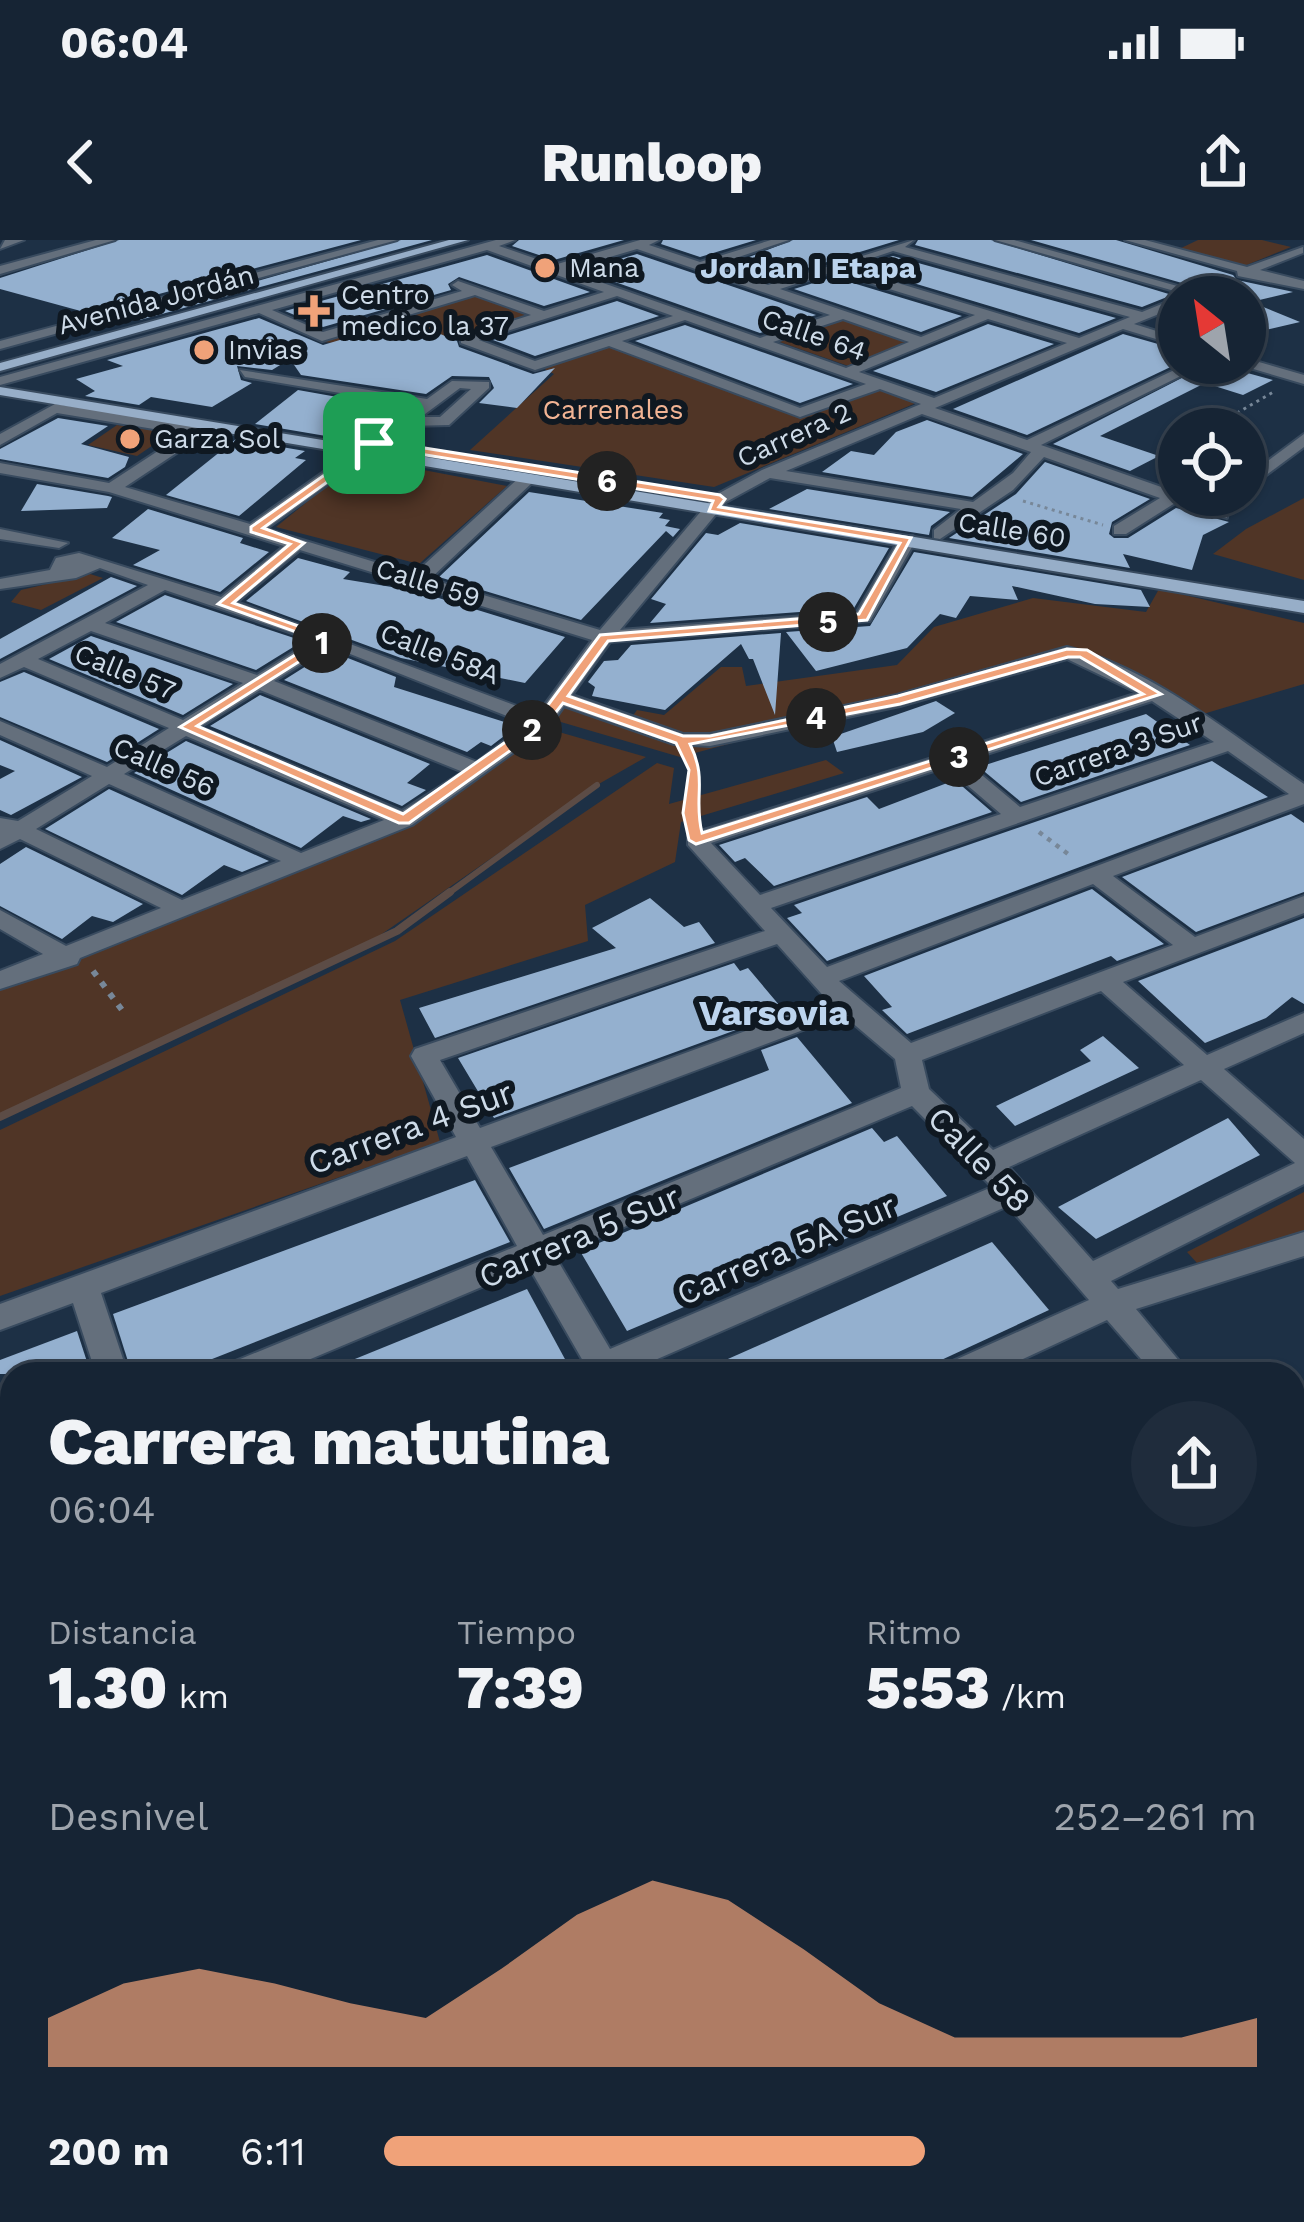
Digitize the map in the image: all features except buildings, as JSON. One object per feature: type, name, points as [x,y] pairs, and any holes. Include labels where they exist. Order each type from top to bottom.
[{"type":"main road","name":"Avenida Jordán","points":[[0,363],[440,240]]},
{"type":"main road","name":"Avenida Jordán","points":[[0,363],[174,311],[462,240]]},
{"type":"main road","name":"Calle 60","points":[[0,385],[202,429],[366,447],[528,478],[940,534],[1304,594]]},
{"type":"main road","name":"Calle 60","points":[[64,402],[716,504],[1304,607]]},
{"type":"street","points":[[0,245],[18,240]]},
{"type":"street","points":[[0,345],[391,240]]},
{"type":"street","points":[[0,385],[410,268],[479,243],[509,240]]},
{"type":"street","points":[[555,268],[653,240]]},
{"type":"street","points":[[743,240],[762,246]]},
{"type":"street","points":[[700,266],[783,240]]},
{"type":"street","points":[[768,289],[917,240]]},
{"type":"street","points":[[1001,240],[1158,285]]},
{"type":"street","points":[[1025,247],[1042,240]]},
{"type":"street","points":[[1131,240],[1304,285]]},
{"type":"street","points":[[1168,249],[1192,240]]},
{"type":"street","points":[[0,270],[74,254],[108,241]]},
{"type":"street","name":"Calle 64","points":[[479,243],[848,372],[1035,448],[1158,490]]},
{"type":"street","points":[[638,244],[923,342]]},
{"type":"street","points":[[1280,245],[1302,250]]},
{"type":"street","points":[[894,248],[1142,316]]},
{"type":"street","points":[[1234,276],[1302,250]]},
{"type":"street","points":[[410,268],[543,315]]},
{"type":"street","points":[[834,268],[1079,342]]},
{"type":"street","points":[[908,289],[969,268]]},
{"type":"street","points":[[1089,276],[1107,269]]},
{"type":"street","points":[[1052,291],[1071,284]]},
{"type":"street","points":[[215,286],[322,338],[475,291]]},
{"type":"street","points":[[619,291],[466,340],[535,366],[688,316]]},
{"type":"street","name":"Carrera 2","points":[[0,982],[404,820],[542,722],[604,637],[716,504],[768,473],[1158,310]]},
{"type":"street","points":[[118,313],[174,311]]},
{"type":"street","points":[[848,372],[988,314]]},
{"type":"street","points":[[760,342],[843,315]]},
{"type":"street","points":[[1122,325],[1158,336]]},
{"type":"street","points":[[611,342],[800,413],[880,384]]},
{"type":"street","points":[[0,345],[54,344]]},
{"type":"street","points":[[1266,368],[1301,379]]},
{"type":"street","points":[[245,373],[427,403]]},
{"type":"street","points":[[255,529],[427,403],[458,384],[484,385],[444,422],[405,421]]},
{"type":"street","points":[[940,534],[971,506],[1025,476],[1035,448],[1159,384]]},
{"type":"street","points":[[0,440],[64,402]]},
{"type":"street","points":[[112,488],[202,429]]},
{"type":"street","points":[[1266,469],[1304,439]]},
{"type":"street","name":"Calle 59","points":[[0,468],[112,488],[604,637],[863,617],[907,540]]},
{"type":"street","points":[[768,473],[971,506]]},
{"type":"street","points":[[418,580],[528,478]]},
{"type":"street","points":[[1120,530],[1158,506]]},
{"type":"street","points":[[0,534],[58,543]]},
{"type":"street","points":[[224,604],[298,543]]},
{"type":"street","name":"Calle 58A","points":[[4,583],[61,569],[73,558],[115,568],[328,639],[542,722]]},
{"type":"street","points":[[0,672],[165,584]]},
{"type":"street","points":[[90,624],[139,637],[259,682],[479,771]]},
{"type":"street","points":[[7,831],[110,775],[328,639]]},
{"type":"street","points":[[560,698],[681,740],[710,740],[900,700],[1067,653],[1082,653],[1154,694],[1304,795]]},
{"type":"street","name":"Calle 57","points":[[24,659],[404,820]]},
{"type":"street","points":[[1154,694],[696,840],[846,1004],[908,1055],[1304,904]]},
{"type":"street","name":"Calle 56","points":[[0,727],[303,862]]},
{"type":"street","name":"Carrera 3 Sur","points":[[755,904],[1228,744]]},
{"type":"street","points":[[950,760],[1017,816]]},
{"type":"street","points":[[822,979],[1304,795]]},
{"type":"street","points":[[7,831],[182,909]]},
{"type":"street","points":[[1096,875],[1194,948]]},
{"type":"street","points":[[0,918],[68,958]]},
{"type":"street","points":[[594,1362],[424,1056],[781,934]]},
{"type":"street","points":[[1107,982],[1304,1155]]},
{"type":"street","name":"Carrera 4 Sur","points":[[0,1317],[846,1004]]},
{"type":"street","points":[[989,1164],[1304,1022]]},
{"type":"street","name":"Calle 58","points":[[908,1055],[916,1093],[989,1164],[1164,1362]]},
{"type":"street","name":"Carrera 5 Sur","points":[[270,1362],[916,1093]]},
{"type":"street","points":[[1090,1277],[1304,1171]]},
{"type":"street","name":"Carrera 5A Sur","points":[[622,1362],[1013,1191]]},
{"type":"street","points":[[984,1362],[1113,1303],[1304,1244]]},
{"type":"street","points":[[83,1286],[108,1362]]},
{"type":"path","points":[[1246,408],[1301,379]]},
{"type":"path","points":[[997,493],[1120,530]]},
{"type":"path","points":[[681,740],[696,770],[690,813],[696,840]]},
{"type":"path","points":[[1017,816],[1096,875]]},
{"type":"green space","points":[[1198,240],[1262,240],[1291,247],[1244,266],[1179,249]]},
{"type":"green space","points":[[475,295],[529,314],[415,350],[323,342]]},
{"type":"green space","points":[[837,318],[916,343],[854,368],[774,340]]},
{"type":"green space","name":"Carrenales","points":[[612,343],[801,416],[878,386],[921,401],[714,487],[470,450],[554,374],[541,367]]},
{"type":"green space","name":"Garza Sol","points":[[117,425],[171,433],[137,456],[88,445]]},
{"type":"green space","points":[[361,458],[507,486],[419,564],[276,527]]},
{"type":"green space","points":[[1304,498],[1304,580],[1213,554],[1246,529]]},
{"type":"green space","points":[[90,574],[103,578],[41,610],[11,602],[21,590]]},
{"type":"green space","points":[[1159,589],[1304,623],[1304,684],[1193,717],[1142,680],[1078,650],[680,757],[554,720],[565,705],[627,724],[637,710],[664,715],[721,667],[742,667],[746,686],[897,665],[934,627],[1033,598],[1146,612]]},
{"type":"green space","points":[[545,728],[646,757],[597,785],[363,947],[0,1117],[0,988],[396,830]]},
{"type":"green space","points":[[826,760],[844,773],[681,822],[675,862],[585,905],[588,941],[400,1000],[440,1142],[0,1296],[0,1130],[395,941],[657,763],[674,768],[669,804]]},
{"type":"green space","points":[[1304,1192],[1304,1231],[1197,1263],[1187,1252]]},
{"type":"waterway","points":[[446,895],[597,785]]},
{"type":"waterway","points":[[0,1117],[397,931],[450,892]]},
{"type":"place","name":"Mana","points":[[545,268]]},
{"type":"place","name":"Centro medico la 37","points":[[314,311]]},
{"type":"place","name":"Invias","points":[[204,350]]},
{"type":"place","name":"Garza Sol","points":[[130,439]]},
{"type":"district","name":"Jordan I Etapa","points":[[808,268]]},
{"type":"district","name":"Varsovia","points":[[774,1012]]},
{"type":"route","points":[[374,443],[255,529],[298,543],[224,604],[328,639],[187,727],[404,820],[542,722],[560,698],[681,740],[696,770],[690,813],[696,840],[1154,694],[1082,653],[1067,653],[900,700],[710,740],[681,740],[560,698],[604,637],[863,617],[907,540],[712,509],[720,499],[374,443]]}]
